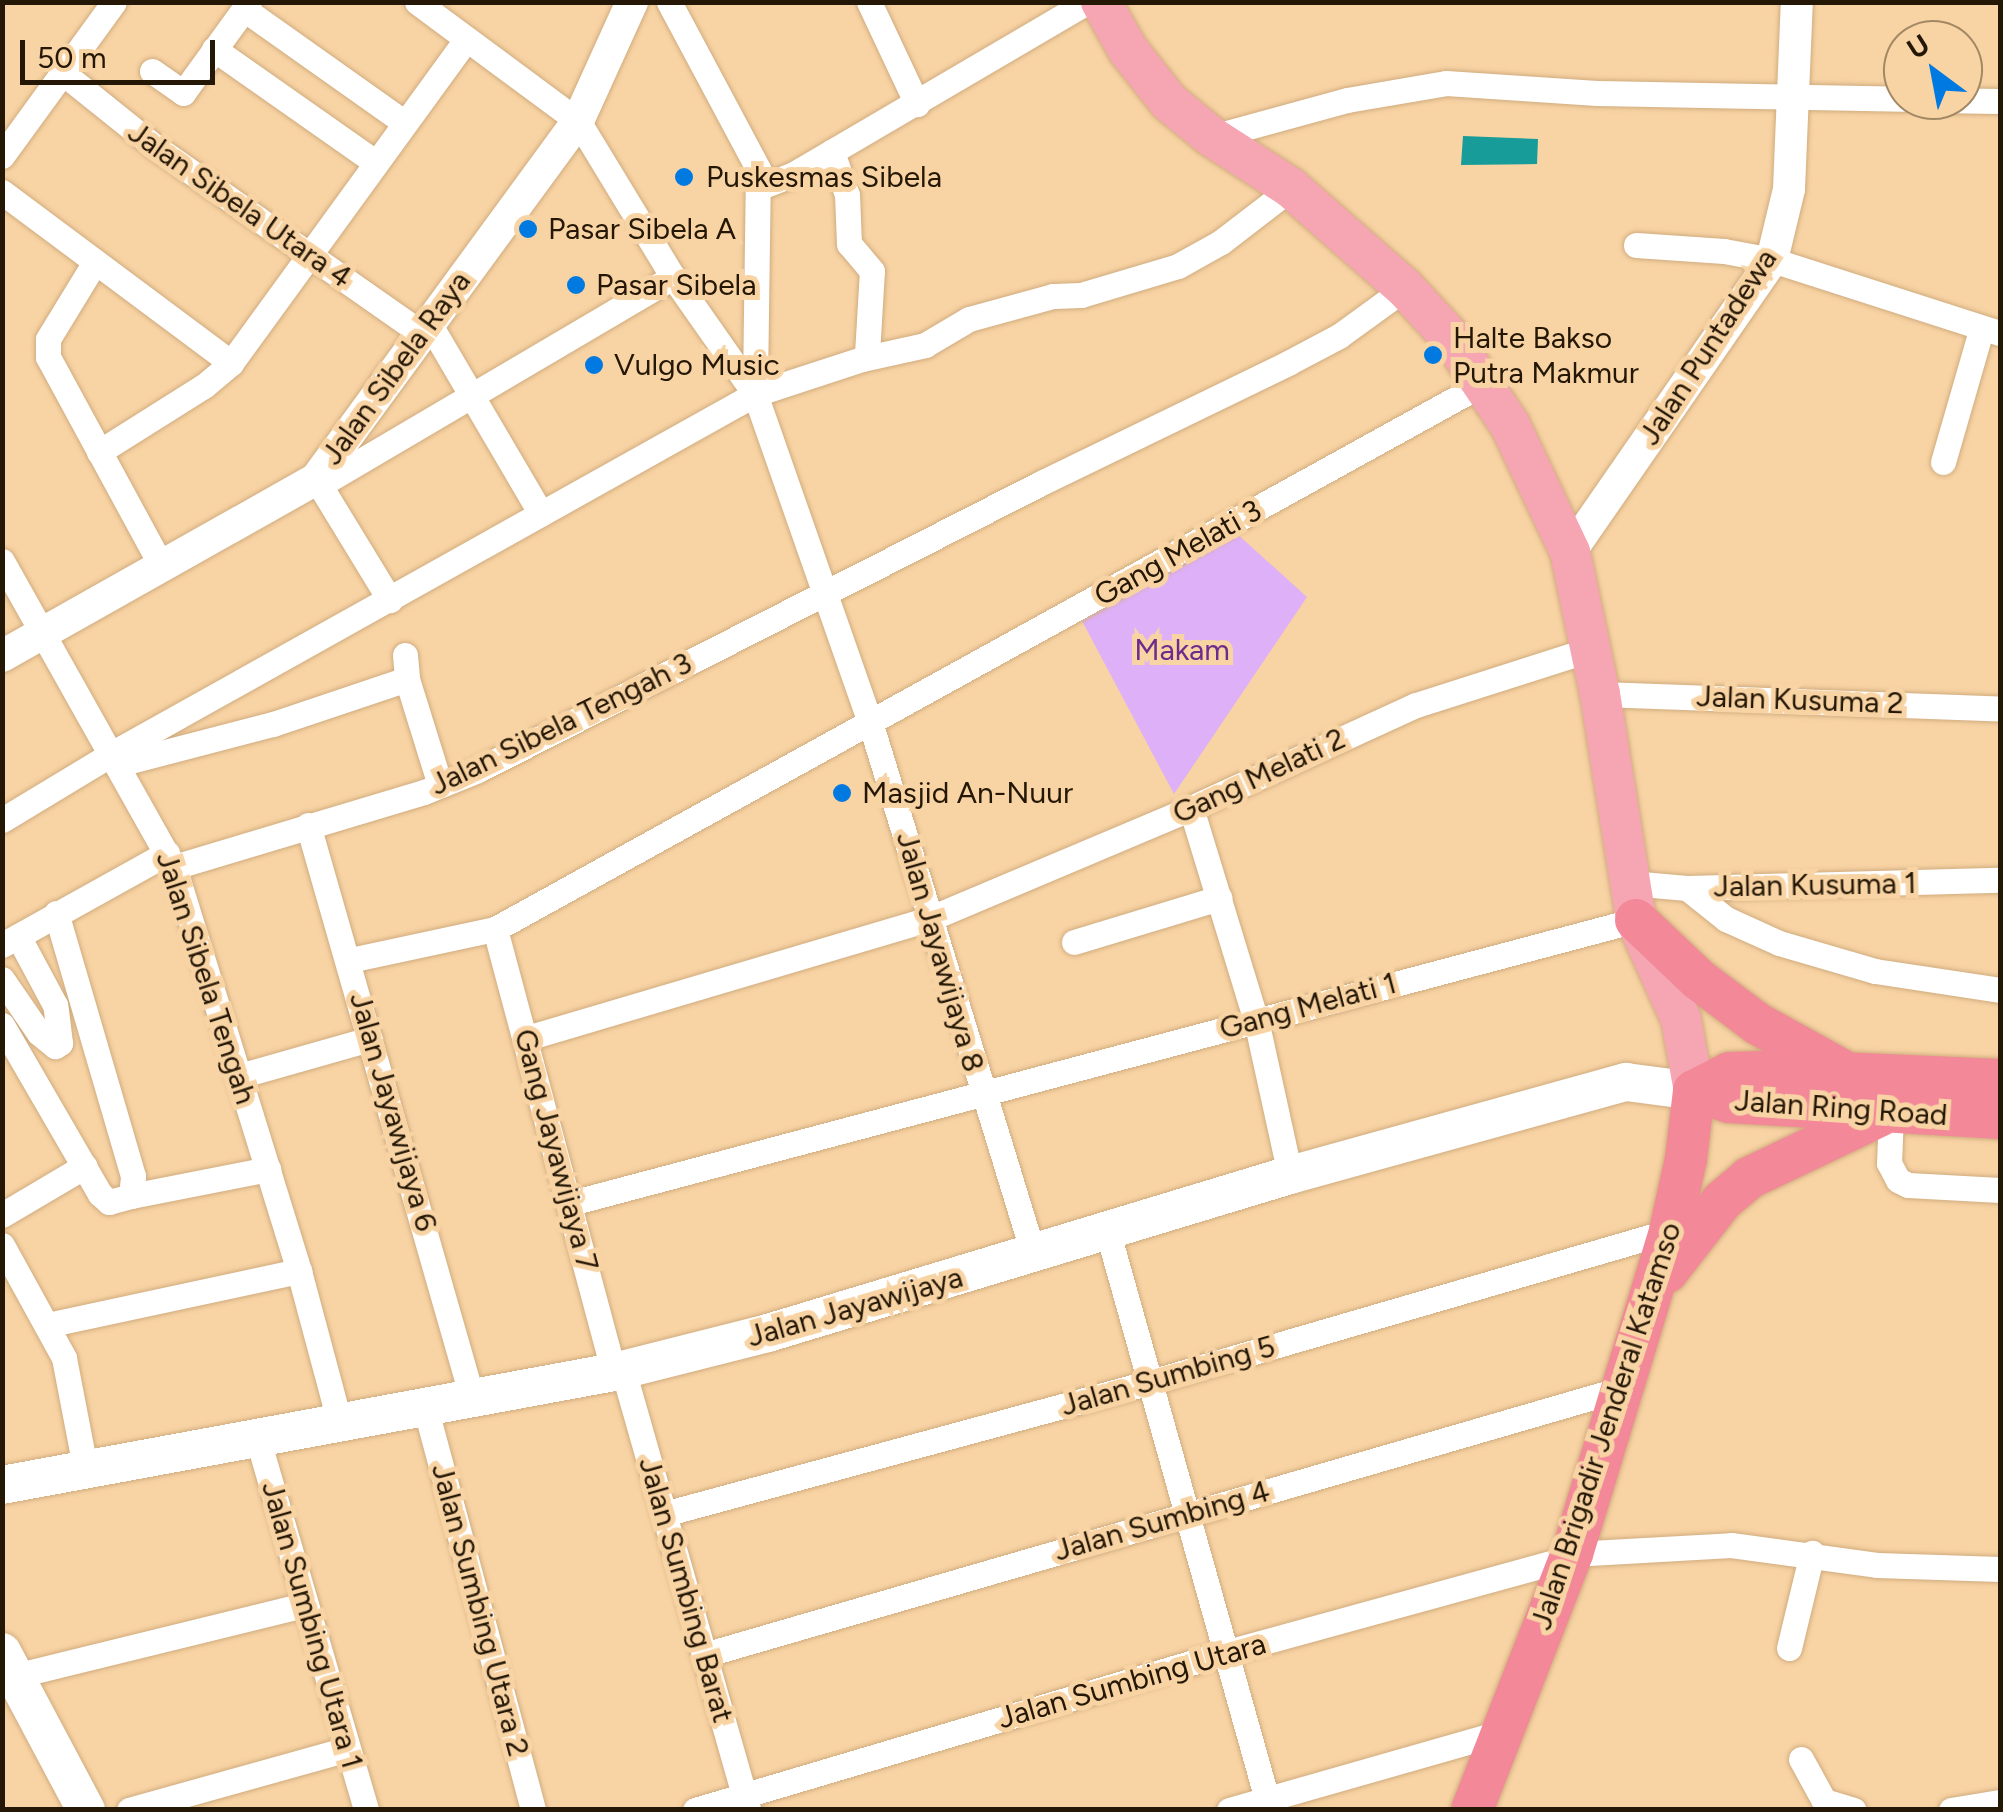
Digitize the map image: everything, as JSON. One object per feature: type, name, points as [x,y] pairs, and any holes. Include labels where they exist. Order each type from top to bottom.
[{"type":"highway","points":[[1633,901],[1698,979],[1758,1024],[1849,1074]]},
{"type":"highway","name":"Jalan Ring Road","points":[[1694,1091],[1730,1073],[2000,1080]]},
{"type":"highway","name":"Jalan Ring Road","points":[[1694,1091],[1729,1102],[2000,1118]]},
{"type":"highway","name":"Jalan Brigadir Jenderal Katamso","points":[[1472,1810],[1571,1556],[1670,1231],[1686,1159],[1694,1091]]},
{"type":"highway","points":[[1652,1292],[1722,1201],[1749,1178],[1887,1114]]},
{"type":"main road","points":[[1101,2],[1128,50],[1169,102],[1212,137],[1291,188],[1405,288],[1484,382],[1529,462],[1570,552],[1600,694],[1633,901],[1681,1019],[1694,1091]]},
{"type":"main road","name":"Jalan Jayawijaya","points":[[2,1484],[426,1410],[619,1371],[1034,1256],[1290,1175],[1626,1082],[1694,1091]]},
{"type":"main road","points":[[9,1664],[86,1810]]},
{"type":"street","points":[[2,156],[114,2]]},
{"type":"street","points":[[417,2],[578,122],[672,277],[755,394]]},
{"type":"street","name":"Jalan Sibela Raya","points":[[2,656],[161,565],[318,482],[425,328],[578,122],[632,2]]},
{"type":"street","points":[[669,2],[758,169],[755,394]]},
{"type":"street","points":[[869,2],[917,104]]},
{"type":"street","points":[[760,187],[917,104],[1087,2]]},
{"type":"street","name":"Jalan Puntadewa","points":[[1570,552],[1772,260],[1788,189],[1796,98],[1798,2]]},
{"type":"street","points":[[152,71],[183,93],[246,6],[406,123]]},
{"type":"street","points":[[99,452],[204,386],[231,363],[466,39]]},
{"type":"street","points":[[214,50],[376,163]]},
{"type":"street","name":"Jalan Sibela Utara 4","points":[[63,74],[154,146],[309,254],[425,328]]},
{"type":"street","points":[[1212,137],[1347,100],[1446,83],[1883,100]]},
{"type":"street","points":[[832,152],[847,196],[849,244],[872,271],[867,354],[862,359]]},
{"type":"street","points":[[2,820],[755,394],[862,359],[925,345],[969,319],[1053,296],[1082,295],[1178,266],[1221,242],[1291,188]]},
{"type":"street","points":[[2,192],[231,363]]},
{"type":"street","points":[[1636,245],[1724,251],[1772,260],[1991,332],[1943,462]]},
{"type":"street","points":[[94,262],[46,348],[51,366],[161,565]]},
{"type":"street","points":[[390,600],[318,482],[473,398],[672,277]]},
{"type":"street","name":"Jalan Sibela Tengah 3","points":[[10,941],[56,914],[171,860],[308,825],[440,785],[490,764],[823,592],[1340,336],[1405,288]]},
{"type":"street","points":[[425,328],[473,398],[541,514]]},
{"type":"street","name":"Gang Melati 3","points":[[350,960],[495,929],[871,725],[1484,382]]},
{"type":"street","name":"Jalan Jayawijaya 8","points":[[755,394],[871,725],[1034,1256]]},
{"type":"street","name":"Jalan Sibela Tengah","points":[[2,561],[171,860],[299,1272],[340,1424]]},
{"type":"street","name":"Gang Melati 2","points":[[527,1038],[932,918],[1191,808],[1416,705],[1591,649]]},
{"type":"street","points":[[116,758],[230,737],[406,667],[440,785]]},
{"type":"street","name":"Jalan Kusuma 2","points":[[1600,694],[2000,709]]},
{"type":"street","points":[[1191,808],[1256,1020],[1290,1175]]},
{"type":"street","name":"Jalan Jayawijaya 6","points":[[308,825],[474,1400]]},
{"type":"street","name":"Jalan Kusuma 1","points":[[1633,901],[1688,888],[2000,880]]},
{"type":"street","points":[[1688,888],[1726,918],[1779,943],[1875,971],[2000,990]]},
{"type":"street","points":[[1074,942],[1219,898]]},
{"type":"street","name":"Gang Melati 1","points":[[571,1203],[1256,1020],[1633,901]]},
{"type":"street","points":[[56,914],[134,1176],[131,1196]]},
{"type":"street","name":"Gang Jayawijaya 7","points":[[495,929],[619,1371]]},
{"type":"street","points":[[2,979],[39,1033],[54,1046],[60,1043],[54,1005],[10,941]]},
{"type":"street","points":[[2,1025],[109,1202],[268,1169]]},
{"type":"street","points":[[239,1076],[370,1039]]},
{"type":"street","points":[[1887,1114],[1888,1163],[1898,1180],[1908,1185],[2000,1190]]},
{"type":"street","points":[[2,1215],[86,1166]]},
{"type":"street","name":"Jalan Sumbing 5","points":[[664,1514],[1147,1383],[1670,1231]]},
{"type":"street","points":[[1108,1233],[1268,1804]]},
{"type":"street","points":[[2,1245],[64,1358],[74,1391],[86,1472]]},
{"type":"street","points":[[47,1325],[299,1272]]},
{"type":"street","name":"Jalan Sumbing Barat","points":[[619,1371],[746,1802]]},
{"type":"street","name":"Jalan Sumbing 4","points":[[704,1655],[1621,1389]]},
{"type":"street","name":"Jalan Sumbing Utara 2","points":[[426,1410],[533,1810]]},
{"type":"street","name":"Jalan Sumbing Utara 1","points":[[258,1440],[366,1810]]},
{"type":"street","name":"Jalan Sumbing Utara","points":[[695,1810],[746,1802],[1224,1653],[1571,1556],[1731,1545],[1812,1553],[1877,1565],[2000,1568]]},
{"type":"street","points":[[1788,1648],[1812,1553]]},
{"type":"street","points":[[9,1664],[304,1605]]},
{"type":"street","points":[[1229,1810],[1268,1804],[1500,1733]]},
{"type":"street","points":[[129,1810],[348,1749]]},
{"type":"street","points":[[1801,1758],[1824,1801],[1854,1810]]},
{"type":"street","points":[[1951,1810],[2000,1802]]},
{"type":"green space","name":"Makam","points":[[1235,532],[1307,597],[1174,794],[1082,621]]},
{"type":"water","points":[[1463,136],[1538,139],[1537,164],[1461,165]]},
{"type":"place","name":"Puskesmas Sibela","points":[[684,177]]},
{"type":"place","name":"Pasar Sibela A","points":[[528,229]]},
{"type":"place","name":"Pasar Sibela","points":[[576,285]]},
{"type":"place","name":"Halte Bakso Putra Makmur","points":[[1433,355]]},
{"type":"place","name":"Vulgo Music","points":[[594,365]]},
{"type":"place","name":"Masjid An-Nuur","points":[[842,793]]}]
